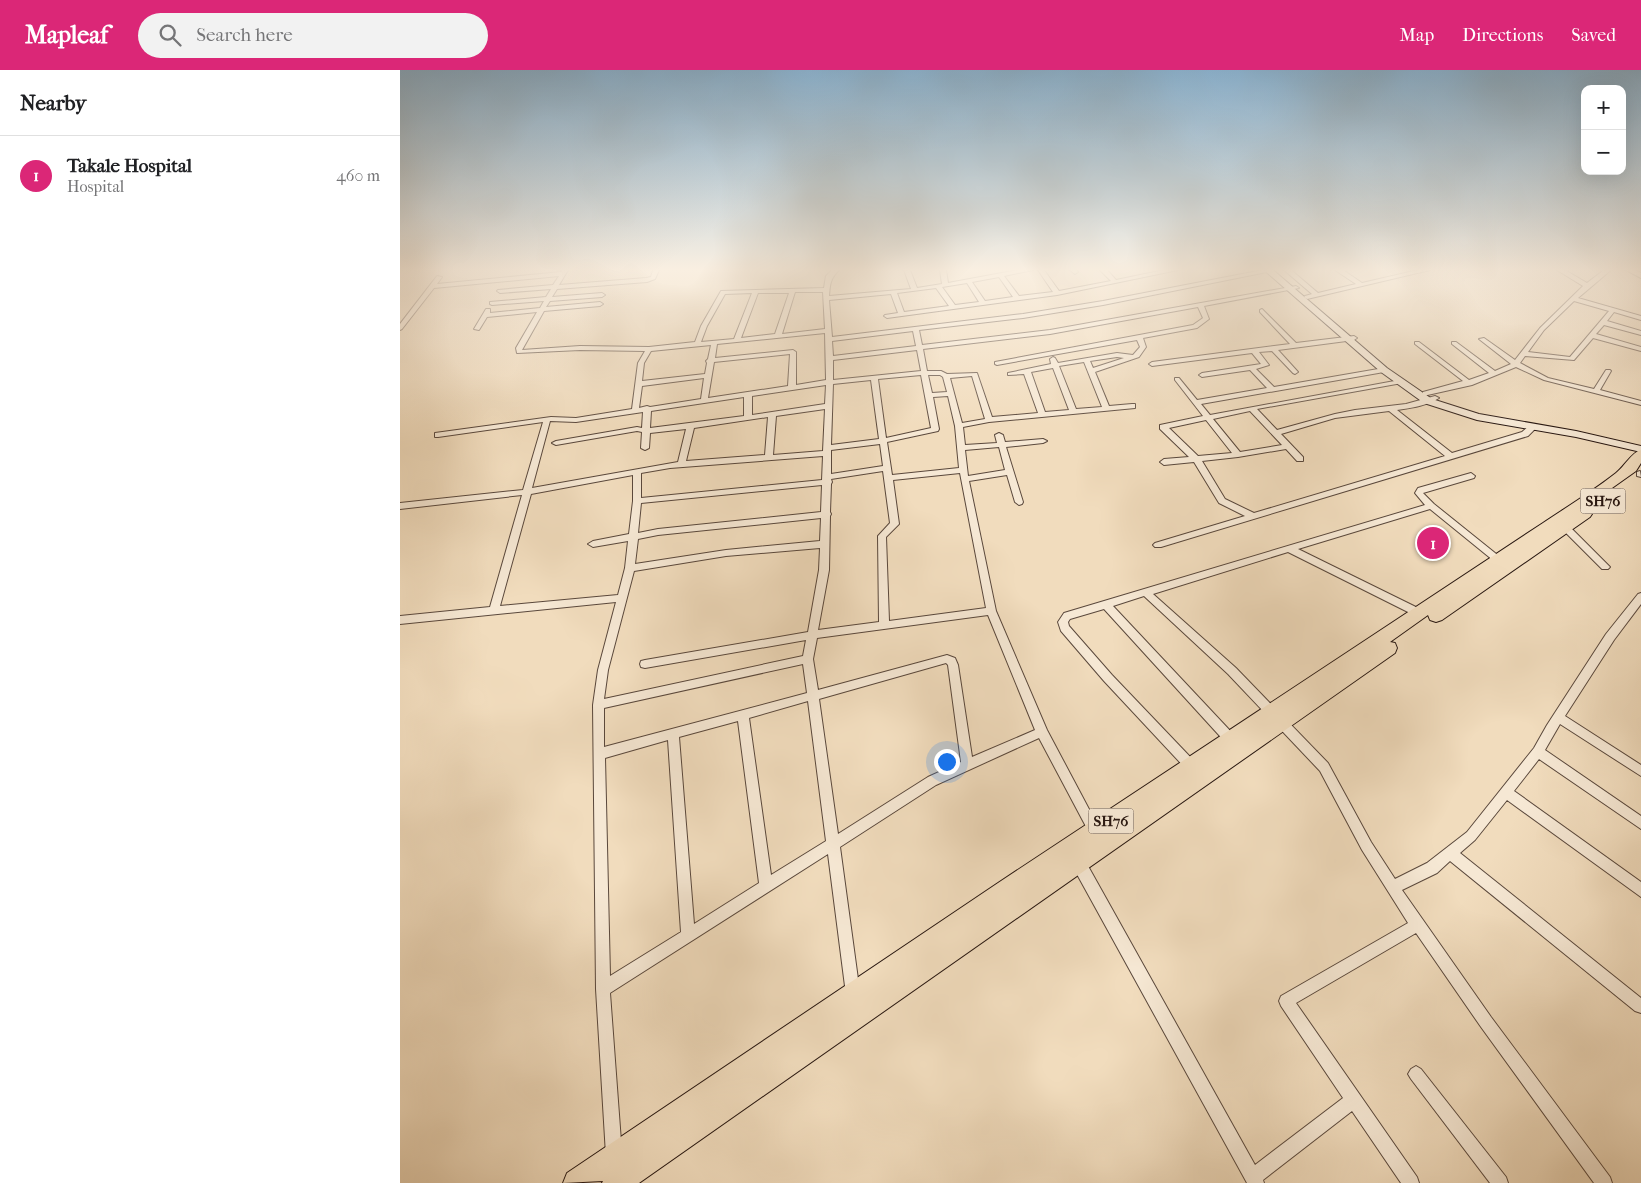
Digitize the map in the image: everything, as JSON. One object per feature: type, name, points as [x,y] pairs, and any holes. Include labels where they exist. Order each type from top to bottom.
[{"type":"main road","points":[[1332,322],[1430,398],[1473,412],[1641,441]]},
{"type":"main road","points":[[1334,322],[1384,370],[1400,382],[1430,398],[1477,417],[1641,449]]},
{"type":"main road","name":"SH76","points":[[577,1183],[1078,862],[1497,559],[1616,480],[1631,468],[1641,469]]},
{"type":"main road","name":"SH76","points":[[616,1183],[857,1003],[1095,832],[1232,740],[1278,718],[1421,626],[1566,528],[1641,469]]},
{"type":"street","points":[[477,329],[482,322]]},
{"type":"street","points":[[534,322],[519,348],[519,352],[580,348],[649,349],[714,344],[778,336],[828,335],[916,329],[974,322]]},
{"type":"street","points":[[697,345],[707,322]]},
{"type":"street","points":[[736,341],[744,322]]},
{"type":"street","points":[[778,336],[783,322]]},
{"type":"street","points":[[827,322],[830,358],[824,570],[808,659],[857,1003]]},
{"type":"street","points":[[830,358],[1050,332],[1106,322]]},
{"type":"street","points":[[997,362],[1194,327],[1202,322]]},
{"type":"street","points":[[1272,322],[1295,346]]},
{"type":"street","points":[[1276,433],[1299,425],[1355,412],[1390,408],[1430,398],[1494,373],[1516,364],[1550,322]]},
{"type":"street","points":[[1523,354],[1572,360],[1602,322],[1641,333]]},
{"type":"street","points":[[400,506],[528,492],[681,464],[828,450],[883,441],[935,428],[916,329]]},
{"type":"street","points":[[1591,335],[1641,349]]},
{"type":"street","points":[[1092,371],[1137,356],[1143,346],[1140,337]]},
{"type":"street","points":[[1152,364],[1351,338]]},
{"type":"street","points":[[1482,339],[1516,364],[1546,379],[1641,403]]},
{"type":"street","points":[[1417,343],[1469,383]]},
{"type":"street","points":[[1454,343],[1494,373]]},
{"type":"street","points":[[704,401],[709,360],[714,344]]},
{"type":"street","points":[[1274,348],[1295,372]]},
{"type":"street","points":[[635,409],[641,363],[649,349]]},
{"type":"street","points":[[1202,375],[1266,365],[1254,351]]},
{"type":"street","points":[[709,360],[793,352],[792,388]]},
{"type":"street","points":[[1049,353],[1056,365],[1073,412]]},
{"type":"street","points":[[1010,374],[1118,354],[1133,357]]},
{"type":"street","points":[[1233,354],[1272,389]]},
{"type":"street","points":[[1210,357],[1224,372]]},
{"type":"street","points":[[1086,359],[1106,408]]},
{"type":"street","points":[[1197,402],[1384,370]]},
{"type":"street","points":[[1027,371],[1042,415]]},
{"type":"street","points":[[1596,391],[1608,371]]},
{"type":"street","points":[[438,435],[547,420],[576,420],[635,409],[704,401],[829,382],[924,372],[941,373],[946,376],[975,374],[989,420]]},
{"type":"street","points":[[638,384],[707,376]]},
{"type":"street","points":[[946,376],[959,426],[964,474],[991,611],[1042,732],[1095,832]]},
{"type":"street","points":[[874,378],[895,524],[882,536],[884,625]]},
{"type":"street","points":[[1177,379],[1238,455]]},
{"type":"street","points":[[1253,516],[1222,500],[1197,460],[1163,427],[1252,408],[1400,382]]},
{"type":"street","points":[[748,394],[748,418]]},
{"type":"street","points":[[929,396],[951,394]]},
{"type":"street","points":[[556,443],[637,429],[647,431],[691,426],[829,406]]},
{"type":"street","points":[[959,426],[989,420],[1132,406]]},
{"type":"street","points":[[645,448],[647,408]]},
{"type":"street","points":[[1252,408],[1300,459]]},
{"type":"street","points":[[1390,408],[1452,457]]},
{"type":"street","points":[[769,457],[772,414]]},
{"type":"street","points":[[494,611],[547,420]]},
{"type":"street","points":[[681,464],[691,426]]},
{"type":"street","points":[[1158,545],[1452,457],[1525,434],[1533,427]]},
{"type":"street","points":[[999,435],[1019,502]]},
{"type":"street","points":[[961,448],[1043,441]]},
{"type":"street","points":[[1164,462],[1238,455],[1287,446]]},
{"type":"street","points":[[637,501],[828,479],[887,468]]},
{"type":"street","points":[[614,1158],[603,989],[598,705],[603,670],[630,568],[637,501],[637,472]]},
{"type":"street","points":[[888,478],[1010,472]]},
{"type":"street","points":[[1470,476],[1422,490],[1419,493],[1431,506],[1497,559]]},
{"type":"street","points":[[1192,767],[1108,678],[1065,628],[1064,622],[1068,616],[1291,550],[1431,506]]},
{"type":"street","points":[[593,544],[658,532],[827,514]]},
{"type":"street","points":[[1566,528],[1606,567]]},
{"type":"street","points":[[630,568],[726,553],[825,544]]},
{"type":"street","points":[[1291,550],[1421,614]]},
{"type":"street","points":[[1146,593],[1232,671],[1324,767],[1335,784],[1372,855],[1502,1046],[1604,1183]]},
{"type":"street","points":[[1394,887],[1432,868],[1471,836],[1538,752],[1558,717],[1610,637],[1641,597]]},
{"type":"street","points":[[400,620],[622,598]]},
{"type":"street","points":[[1106,605],[1232,740]]},
{"type":"street","points":[[645,664],[812,635],[991,611]]},
{"type":"street","points":[[598,705],[808,659]]},
{"type":"street","points":[[600,754],[947,659],[953,665],[967,764]]},
{"type":"street","points":[[743,715],[766,886]]},
{"type":"street","points":[[1558,717],[1641,771]]},
{"type":"street","points":[[603,989],[932,781],[1042,732]]},
{"type":"street","points":[[673,734],[688,936]]},
{"type":"street","points":[[1538,752],[1641,823]]},
{"type":"street","points":[[1505,792],[1641,890]]},
{"type":"street","points":[[1450,853],[1640,1006]]},
{"type":"street","points":[[1078,862],[1254,1180],[1353,1100]]},
{"type":"street","points":[[1410,1183],[1286,1001],[1419,924]]},
{"type":"street","points":[[1416,1074],[1500,1183]]},
{"type":"place","name":"Takale Hospital","points":[[1433,543]]}]
